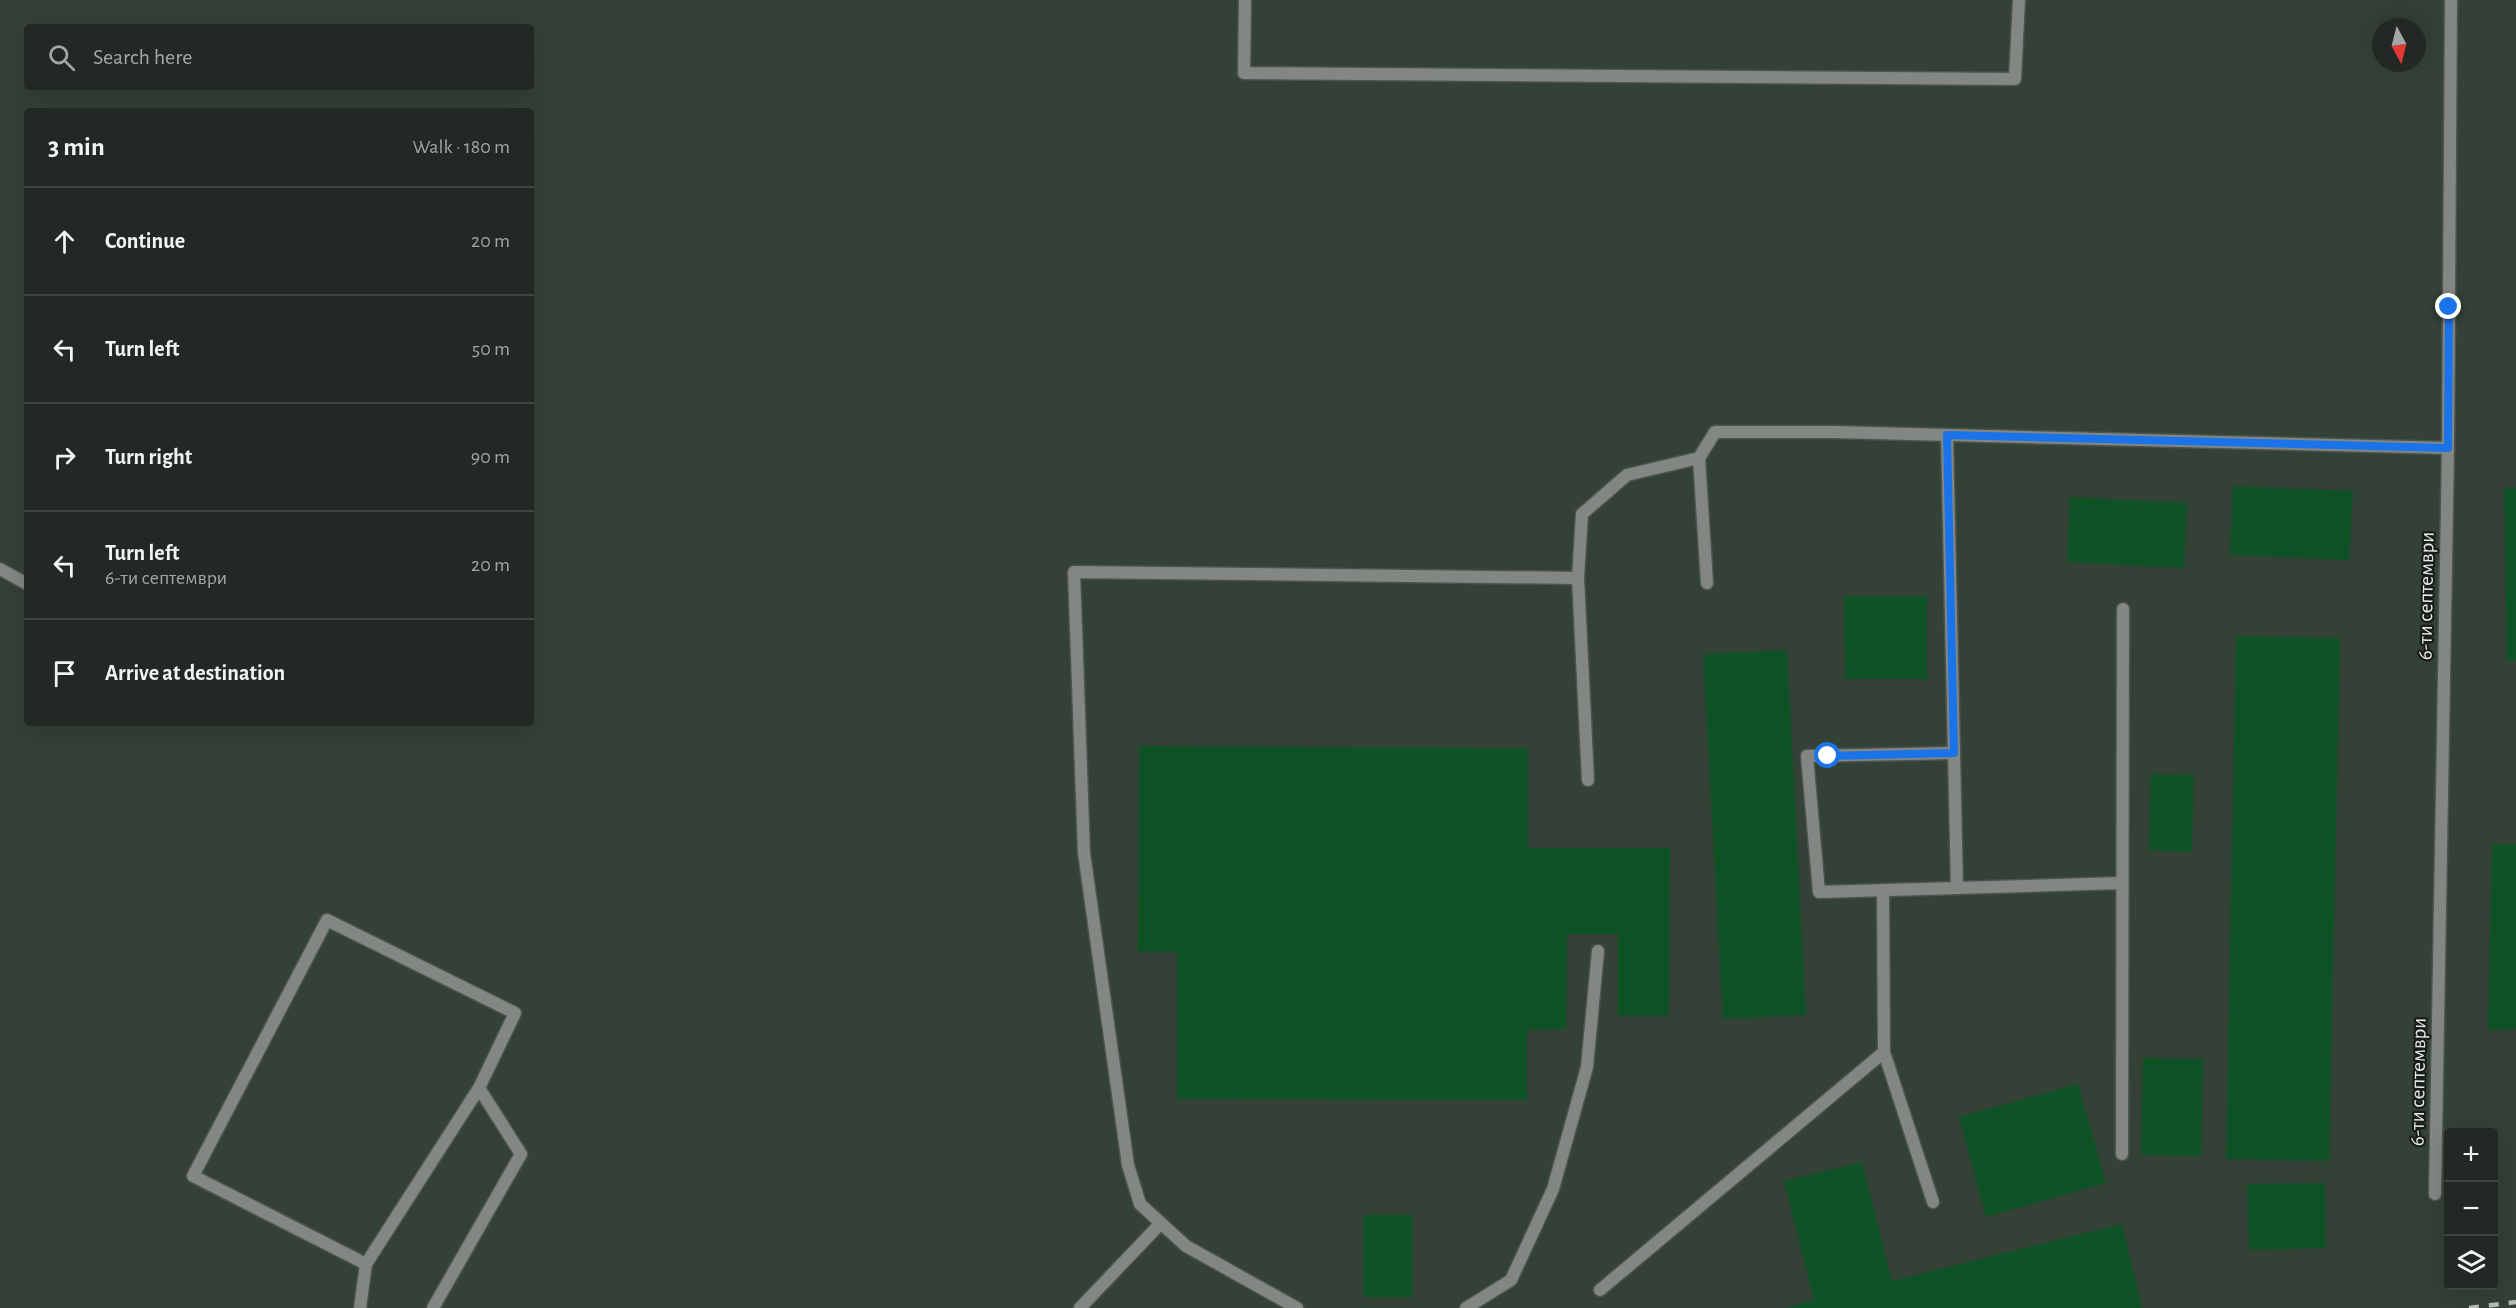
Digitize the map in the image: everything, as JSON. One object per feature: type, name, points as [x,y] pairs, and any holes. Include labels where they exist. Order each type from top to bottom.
[{"type":"street","points":[[1245,0],[1244,73],[2015,79],[2019,0]]},
{"type":"street","name":"6-ти септември","points":[[2435,1194],[2448,448],[2451,0]]},
{"type":"street","points":[[1707,583],[1699,458],[1715,432],[1947,435],[2448,448]]},
{"type":"street","points":[[1947,435],[1957,888]]},
{"type":"street","points":[[1588,780],[1578,578],[1582,514],[1627,475],[1699,458]]},
{"type":"street","points":[[0,569],[24,582]]},
{"type":"street","points":[[1297,1308],[1186,1246],[1140,1204],[1128,1165],[1084,853],[1074,572],[1578,578]]},
{"type":"street","points":[[2122,1154],[2123,609]]},
{"type":"street","points":[[1954,753],[1808,756],[1820,892],[2122,884]]},
{"type":"street","points":[[1883,890],[1884,1052],[1933,1202]]},
{"type":"street","points":[[360,1308],[366,1264],[479,1088],[514,1014],[327,921],[193,1176],[366,1264]]},
{"type":"street","points":[[1467,1308],[1511,1280],[1553,1189],[1587,1067],[1598,951]]},
{"type":"street","points":[[1600,1290],[1884,1052]]},
{"type":"street","points":[[434,1308],[521,1154],[479,1088]]},
{"type":"street","points":[[1080,1308],[1161,1223]]},
{"type":"shaded area","points":[[0,0],[2516,0],[2516,1308],[0,1308]]},
{"type":"building","points":[[2233,486],[2353,491],[2349,560],[2230,555]]},
{"type":"building","points":[[2504,488],[2516,488],[2516,661],[2507,661]]},
{"type":"building","points":[[2070,497],[2187,503],[2184,568],[2067,562]]},
{"type":"building","points":[[1844,596],[1927,596],[1927,679],[1845,679]]},
{"type":"building","points":[[2236,636],[2340,638],[2329,1161],[2226,1159]]},
{"type":"building","points":[[1787,650],[1806,1015],[1723,1019],[1703,654]]},
{"type":"building","points":[[1139,746],[1528,748],[1528,848],[1670,848],[1669,1016],[1618,1016],[1618,934],[1567,934],[1566,1029],[1527,1030],[1527,1100],[1177,1099],[1177,952],[1138,952]]},
{"type":"building","points":[[2151,774],[2194,775],[2192,852],[2149,850]]},
{"type":"building","points":[[2492,844],[2516,844],[2516,1029],[2488,1030]]},
{"type":"building","points":[[2143,1058],[2203,1059],[2201,1156],[2141,1155]]},
{"type":"building","points":[[2078,1084],[2106,1183],[1986,1217],[1959,1117]]},
{"type":"building","points":[[1862,1162],[1892,1281],[2122,1224],[2142,1308],[1786,1308],[1814,1300],[1784,1181]]},
{"type":"building","points":[[2325,1183],[2326,1248],[2249,1250],[2247,1184]]},
{"type":"building","points":[[1363,1215],[1413,1215],[1413,1297],[1363,1297]]},
{"type":"railway","points":[[2469,1308],[2516,1302]]},
{"type":"route","points":[[1828,756],[1954,753],[1947,435],[2448,448],[2449,307]]}]
